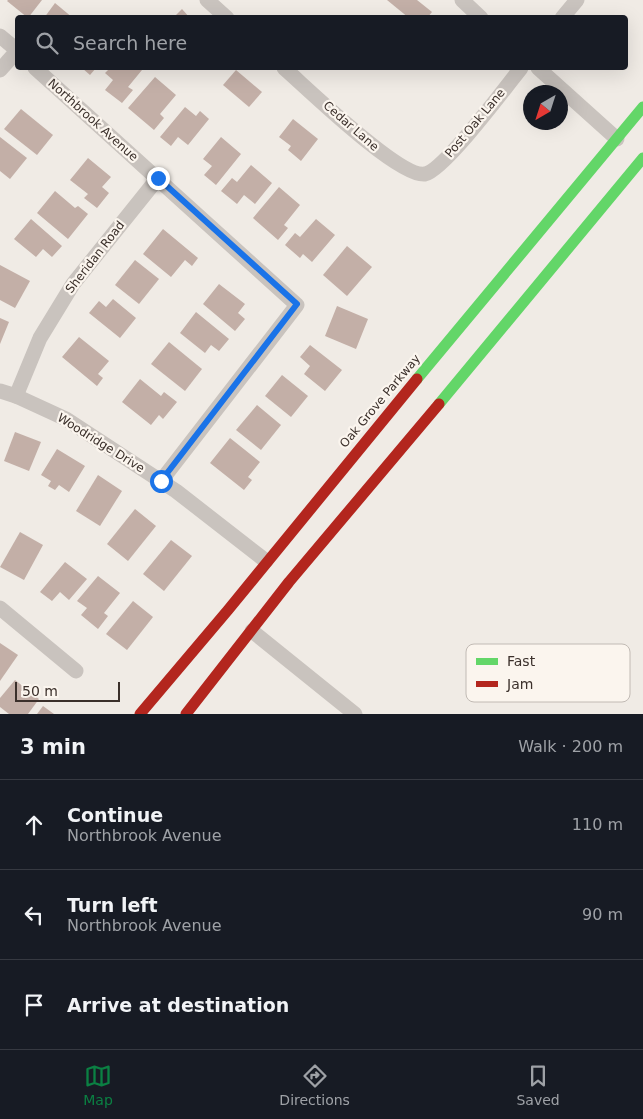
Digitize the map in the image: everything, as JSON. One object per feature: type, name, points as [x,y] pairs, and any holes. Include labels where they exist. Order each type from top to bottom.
[{"type":"main road","name":"Oak Grove Parkway","points":[[140,714],[228,610],[266,561],[620,142],[643,107]]},
{"type":"main road","points":[[186,714],[289,582],[516,314],[639,158]]},
{"type":"main road","points":[[266,561],[289,582]]},
{"type":"street","points":[[207,0],[224,15]]},
{"type":"street","points":[[462,0],[478,15]]},
{"type":"street","points":[[564,15],[577,0]]},
{"type":"street","points":[[0,36],[15,49]]},
{"type":"street","points":[[0,70],[15,53]]},
{"type":"street","name":"Northbrook Avenue","points":[[37,70],[297,304],[161,481]]},
{"type":"street","name":"Cedar Lane","points":[[286,70],[389,159],[413,173],[425,174]]},
{"type":"street","name":"Post Oak Lane","points":[[425,174],[438,166],[460,142],[519,70]]},
{"type":"street","points":[[540,70],[620,142]]},
{"type":"street","name":"Sheridan Road","points":[[16,396],[40,338],[73,284],[158,178]]},
{"type":"street","name":"Woodridge Drive","points":[[0,391],[16,396],[66,419],[161,481],[266,561]]},
{"type":"street","points":[[0,608],[76,671]]},
{"type":"street","points":[[252,631],[355,714]]},
{"type":"building","points":[[42,0],[30,15],[24,15],[7,1]]},
{"type":"building","points":[[387,0],[417,0],[432,12],[430,15],[405,15]]},
{"type":"building","points":[[55,3],[69,15],[46,15]]},
{"type":"building","points":[[182,9],[187,15],[176,15]]},
{"type":"building","points":[[84,70],[94,70],[90,75]]},
{"type":"building","points":[[108,70],[142,70],[128,87],[133,90],[122,103],[105,90],[113,80],[105,73]]},
{"type":"building","points":[[236,70],[262,92],[249,107],[223,85]]},
{"type":"building","points":[[155,77],[176,95],[160,114],[164,118],[154,130],[128,108]]},
{"type":"building","points":[[185,107],[196,116],[200,111],[209,119],[188,145],[178,137],[171,146],[160,137]]},
{"type":"building","points":[[21,109],[53,135],[37,155],[4,129]]},
{"type":"building","points":[[293,119],[318,139],[301,161],[288,150],[291,146],[279,137]]},
{"type":"building","points":[[0,137],[27,158],[10,179],[0,171]]},
{"type":"building","points":[[221,137],[241,154],[216,185],[204,175],[212,166],[203,159]]},
{"type":"building","points":[[88,158],[111,177],[102,187],[109,193],[97,208],[84,198],[88,194],[70,180]]},
{"type":"building","points":[[251,165],[272,183],[255,204],[244,195],[237,204],[221,191],[232,178],[237,182]]},
{"type":"building","points":[[279,187],[300,205],[284,225],[288,228],[278,240],[253,218]]},
{"type":"building","points":[[55,191],[75,208],[78,206],[88,214],[68,239],[37,213]]},
{"type":"building","points":[[31,219],[62,246],[52,257],[43,249],[36,257],[14,239]]},
{"type":"building","points":[[316,219],[335,235],[312,262],[303,254],[300,258],[285,245],[295,233],[300,237]]},
{"type":"building","points":[[163,229],[198,258],[192,266],[185,260],[171,277],[143,254]]},
{"type":"building","points":[[347,246],[372,267],[347,296],[323,275]]},
{"type":"building","points":[[135,260],[159,279],[139,304],[115,285]]},
{"type":"building","points":[[0,265],[30,281],[15,308],[0,300]]},
{"type":"building","points":[[219,284],[245,304],[238,313],[245,319],[235,331],[203,304]]},
{"type":"building","points":[[113,299],[136,318],[120,338],[89,313],[99,301],[106,307]]},
{"type":"building","points":[[337,306],[368,319],[356,349],[325,336]]},
{"type":"building","points":[[196,312],[229,339],[219,351],[211,345],[205,353],[180,333]]},
{"type":"building","points":[[0,318],[9,322],[0,344]]},
{"type":"building","points":[[79,337],[109,361],[98,374],[103,378],[97,386],[62,357]]},
{"type":"building","points":[[169,342],[202,369],[185,391],[151,364]]},
{"type":"building","points":[[310,345],[342,370],[325,391],[304,374],[310,366],[300,357]]},
{"type":"building","points":[[282,375],[308,396],[291,417],[265,396]]},
{"type":"building","points":[[140,379],[161,396],[164,392],[177,402],[163,419],[159,415],[151,425],[122,402]]},
{"type":"building","points":[[257,405],[281,425],[261,450],[236,430]]},
{"type":"building","points":[[15,432],[41,442],[29,471],[4,461]]},
{"type":"building","points":[[230,438],[260,462],[248,477],[252,480],[244,490],[210,463]]},
{"type":"building","points":[[57,449],[85,466],[69,492],[59,485],[55,490],[48,486],[51,481],[41,475]]},
{"type":"building","points":[[98,475],[122,491],[100,526],[76,511]]},
{"type":"building","points":[[135,509],[156,526],[128,561],[107,544]]},
{"type":"building","points":[[20,532],[43,545],[24,580],[0,567]]},
{"type":"building","points":[[171,540],[192,556],[164,591],[143,574]]},
{"type":"building","points":[[65,562],[87,579],[69,600],[60,592],[52,601],[40,592]]},
{"type":"building","points":[[98,576],[120,593],[104,613],[108,616],[98,629],[81,615],[87,608],[77,601]]},
{"type":"building","points":[[133,601],[153,617],[127,650],[106,634]]},
{"type":"building","points":[[0,643],[18,655],[0,681]]},
{"type":"building","points":[[15,680],[39,699],[28,714],[9,714],[0,707],[0,698]]},
{"type":"building","points":[[43,706],[54,714],[37,714]]},
{"type":"traffic: fast","points":[[417,379],[643,107]]},
{"type":"traffic: fast","points":[[439,404],[643,158]]},
{"type":"traffic: jam","points":[[140,714],[228,610],[417,379]]},
{"type":"traffic: jam","points":[[186,714],[289,582],[439,404]]},
{"type":"route","points":[[158,178],[297,304],[161,481]]}]
